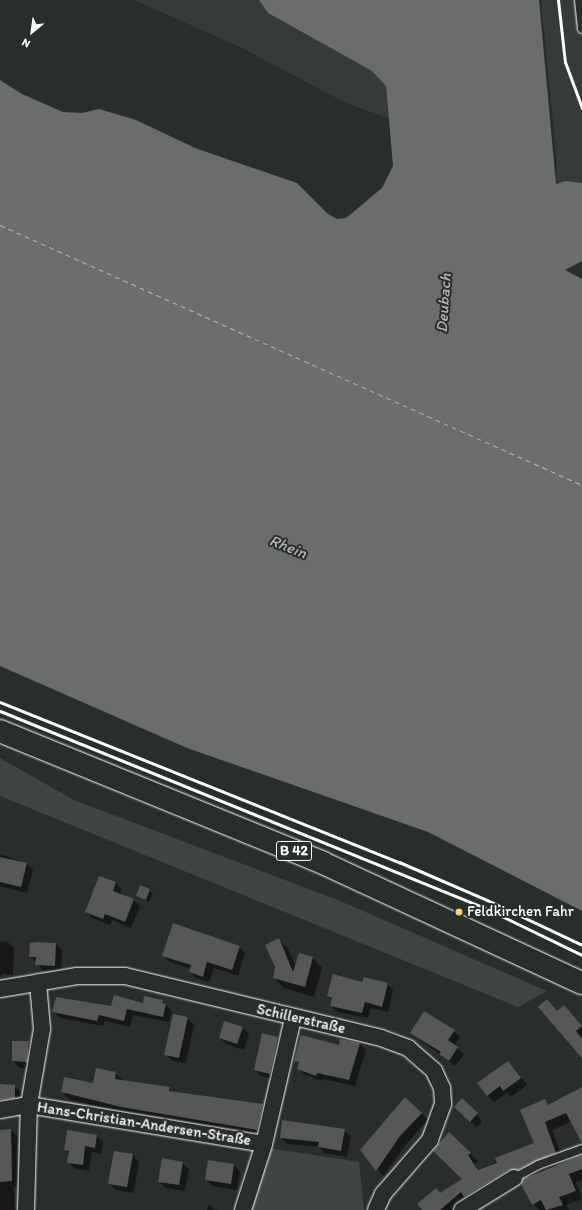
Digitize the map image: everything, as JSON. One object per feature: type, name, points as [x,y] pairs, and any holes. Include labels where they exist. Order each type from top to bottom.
[{"type":"main road","name":"B 42","points":[[0,731],[323,863],[582,983]]},
{"type":"street","name":"Schillerstraße","points":[[0,989],[76,976],[125,976],[293,1018],[381,1038],[408,1048],[434,1071],[442,1088],[443,1104],[430,1140],[383,1194],[376,1210]]},
{"type":"street","points":[[26,1210],[29,1106],[42,1029],[38,982]]},
{"type":"street","points":[[243,1210],[264,1144],[293,1018]]},
{"type":"street","name":"Hans-Christian-Andersen-Straße","points":[[0,1110],[29,1106],[264,1144]]},
{"type":"street","points":[[462,1210],[514,1178]]},
{"type":"lane","points":[[579,0],[582,29]]},
{"type":"lane","points":[[514,1178],[538,1165],[582,1149]]},
{"type":"shaded area","points":[[134,0],[259,0],[268,13],[372,71],[386,86],[388,118],[346,103],[238,46]]},
{"type":"shaded area","points":[[541,0],[582,0],[582,183],[566,181],[556,184],[557,161]]},
{"type":"shaded area","points":[[0,758],[74,800],[338,900],[547,991],[518,1007],[0,796]]},
{"type":"shaded area","points":[[268,1148],[359,1162],[364,1210],[251,1210]]},
{"type":"water","points":[[259,0],[539,0],[556,184],[566,181],[582,183],[582,261],[565,270],[582,279],[582,911],[428,832],[187,748],[0,666],[0,80],[22,94],[63,112],[82,113],[99,109],[136,120],[195,148],[297,183],[328,214],[337,219],[346,218],[382,188],[393,166],[386,86],[372,71],[268,13]]},
{"type":"building","points":[[0,857],[27,863],[21,887],[0,882]]},
{"type":"building","points":[[99,876],[116,882],[113,891],[134,899],[125,922],[105,914],[103,919],[85,912]]},
{"type":"building","points":[[140,885],[150,889],[146,900],[136,896]]},
{"type":"building","points":[[173,923],[240,946],[232,970],[207,962],[203,977],[189,972],[191,965],[162,956]]},
{"type":"building","points":[[279,938],[293,972],[299,953],[313,957],[305,987],[273,978],[275,967],[265,945]]},
{"type":"building","points":[[30,943],[56,943],[55,966],[35,965],[36,957],[29,957]]},
{"type":"building","points":[[333,974],[362,982],[364,977],[388,983],[382,1007],[365,1002],[362,1013],[330,1006],[332,998],[327,996]]},
{"type":"building","points":[[114,995],[143,1003],[144,996],[163,1000],[162,1003],[166,1004],[163,1017],[127,1009],[124,1021],[99,1015],[97,1021],[52,1012],[56,997],[111,1006]]},
{"type":"building","points":[[547,999],[557,1011],[564,1005],[582,1026],[576,1031],[582,1039],[582,1058],[538,1007]]},
{"type":"building","points":[[424,1011],[455,1030],[448,1040],[458,1047],[449,1061],[439,1054],[441,1052],[410,1033]]},
{"type":"building","points":[[173,1014],[188,1017],[179,1058],[164,1055]]},
{"type":"building","points":[[224,1021],[243,1027],[237,1044],[219,1038]]},
{"type":"building","points":[[262,1033],[278,1037],[270,1074],[254,1070]]},
{"type":"building","points":[[301,1035],[339,1045],[340,1039],[360,1043],[349,1080],[317,1073],[316,1076],[297,1069],[299,1062],[294,1061]]},
{"type":"building","points":[[12,1041],[29,1041],[27,1062],[12,1061]]},
{"type":"building","points":[[508,1061],[521,1078],[503,1091],[500,1086],[487,1096],[477,1083]]},
{"type":"building","points":[[96,1068],[116,1072],[115,1079],[170,1087],[169,1091],[263,1104],[257,1130],[121,1107],[61,1092],[64,1077],[93,1083]]},
{"type":"building","points":[[0,1084],[15,1085],[15,1098],[0,1100]]},
{"type":"building","points":[[582,1087],[582,1143],[566,1113],[545,1122],[556,1153],[518,1170],[509,1170],[464,1197],[461,1192],[440,1210],[422,1210],[417,1204],[436,1188],[440,1193],[462,1179],[433,1151],[449,1132],[471,1153],[468,1155],[478,1170],[497,1163],[495,1158],[534,1143],[520,1110],[545,1099],[548,1105]]},
{"type":"building","points":[[405,1097],[422,1113],[400,1136],[376,1171],[360,1150]]},
{"type":"building","points":[[462,1098],[478,1113],[470,1122],[454,1107]]},
{"type":"building","points":[[282,1120],[345,1129],[341,1151],[318,1147],[319,1142],[280,1138]]},
{"type":"building","points":[[11,1129],[12,1181],[0,1182],[0,1130]]},
{"type":"building","points":[[67,1130],[97,1135],[95,1148],[85,1146],[83,1165],[67,1163],[69,1151],[64,1150]]},
{"type":"building","points":[[114,1151],[133,1154],[127,1187],[108,1184]]},
{"type":"building","points":[[582,1155],[582,1169],[569,1174],[576,1191],[559,1197],[563,1205],[546,1210],[541,1200],[532,1205],[521,1184],[523,1179]]},
{"type":"building","points":[[162,1158],[183,1162],[179,1185],[158,1182]]},
{"type":"building","points":[[208,1160],[234,1164],[231,1184],[205,1180]]},
{"type":"ferry route","points":[[0,225],[582,485]]},
{"type":"railway","points":[[558,0],[565,62],[582,108]]},
{"type":"railway","points":[[0,702],[399,862],[487,900],[582,945]]},
{"type":"railway","points":[[0,711],[485,908],[582,955]]},
{"type":"place","name":"Feldkirchen Fahr","points":[[459,912]]},
{"type":"water label","name":"Deubach","points":[[444,303]]},
{"type":"water label","name":"Rhein","points":[[288,547]]}]
